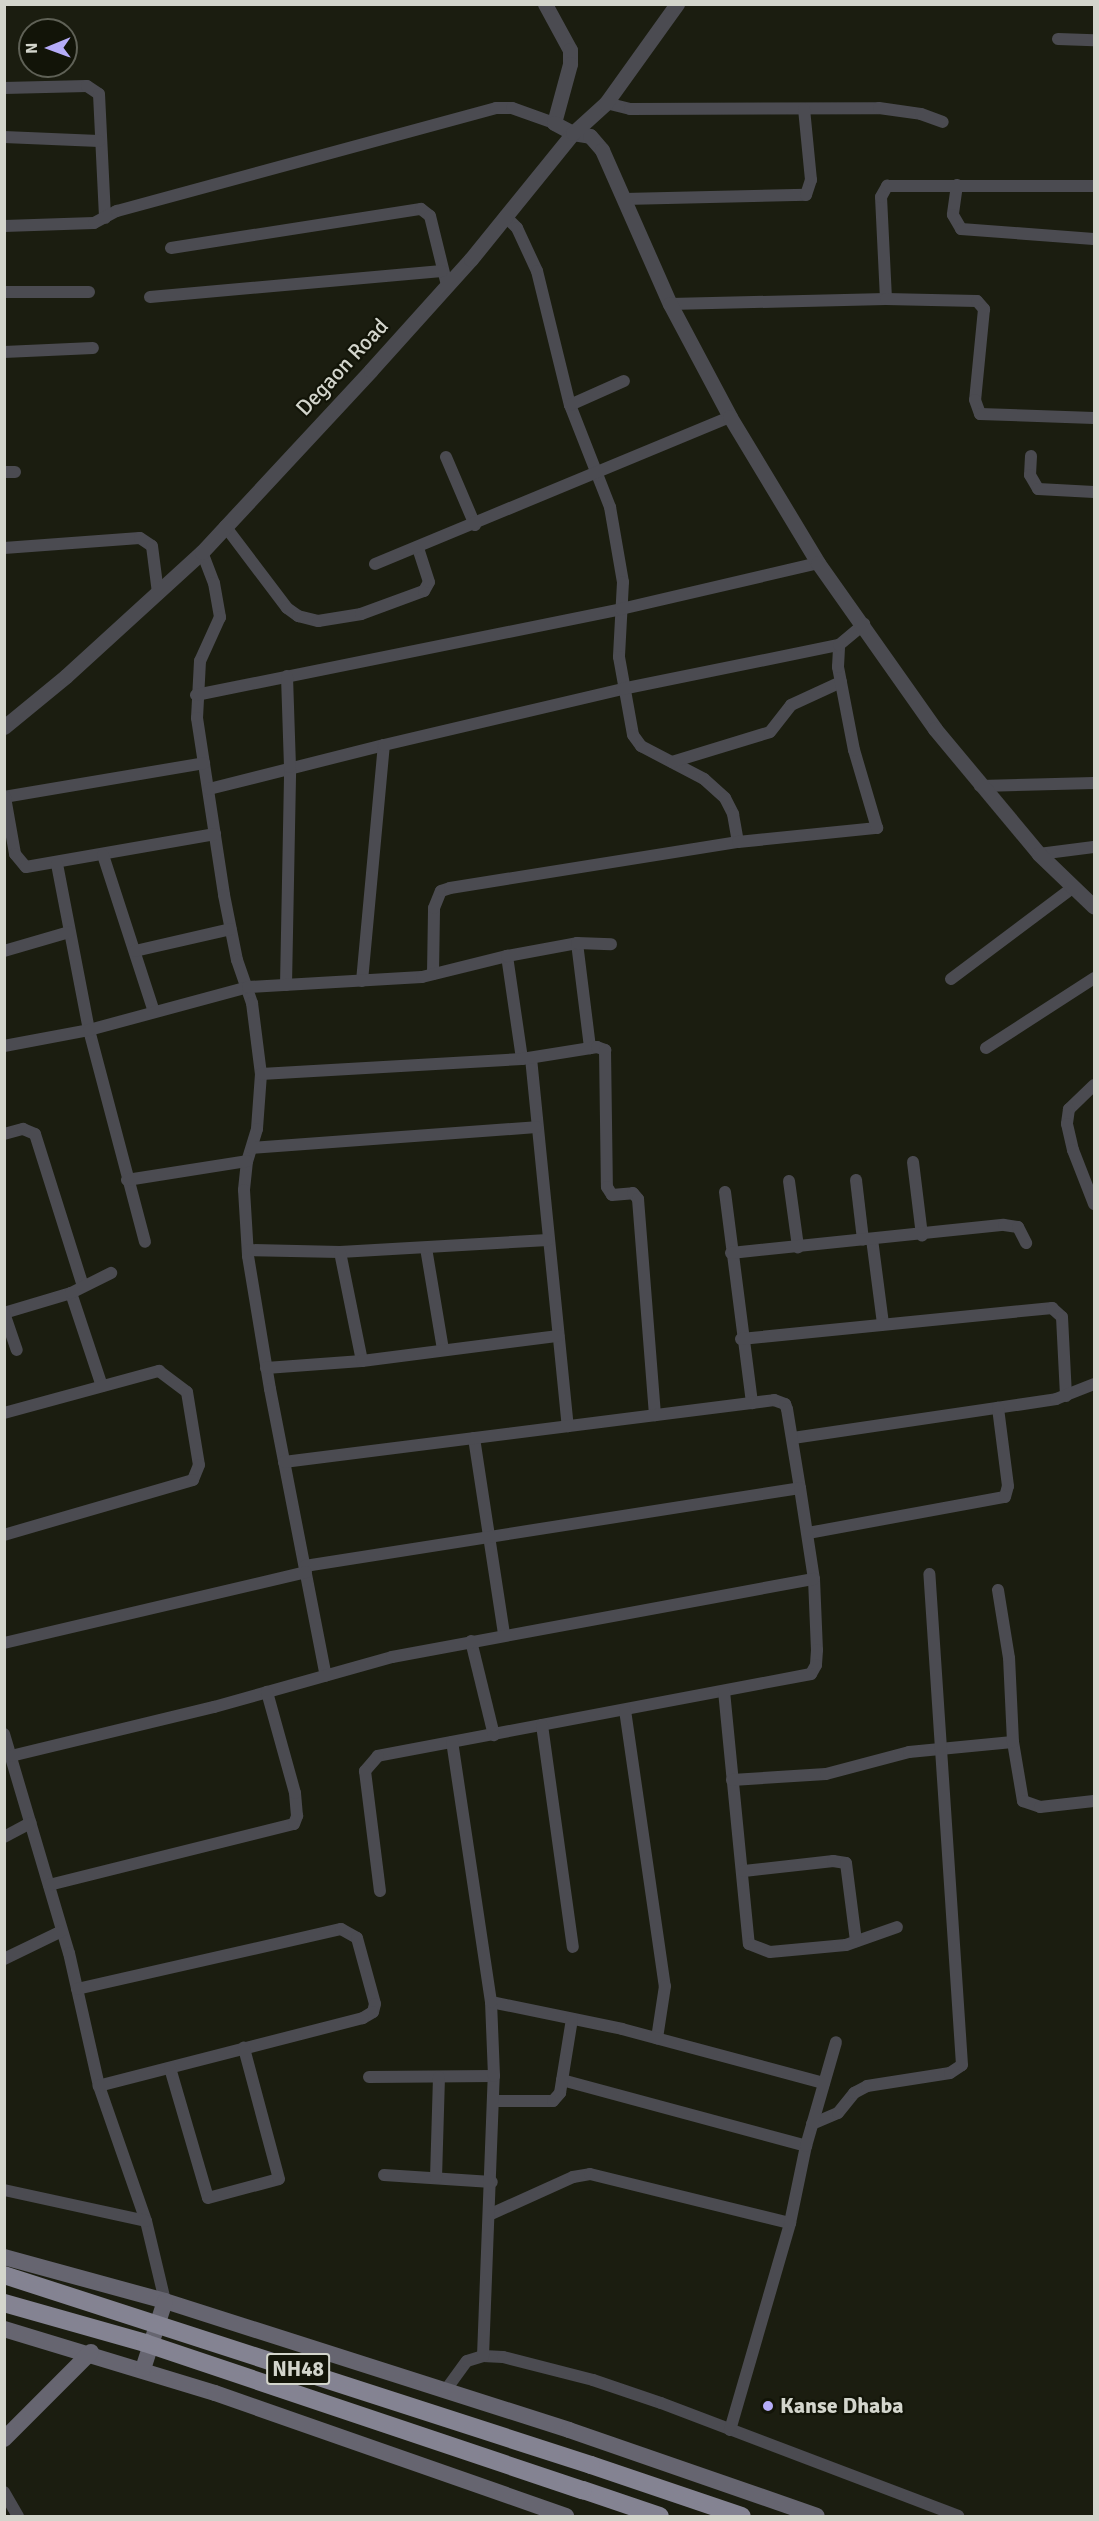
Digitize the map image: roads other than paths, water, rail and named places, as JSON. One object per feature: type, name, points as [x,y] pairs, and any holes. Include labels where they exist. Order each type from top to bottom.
[{"type":"highway","name":"NH48","points":[[4,2275],[591,2465],[742,2517]]},
{"type":"highway","name":"NH48","points":[[4,2303],[145,2343],[660,2517]]},
{"type":"main road","points":[[4,2257],[165,2301],[445,2391],[817,2517]]},
{"type":"main road","points":[[143,2369],[165,2301]]},
{"type":"main road","points":[[4,2329],[92,2352],[143,2369],[566,2517]]},
{"type":"main road","points":[[4,2439],[92,2352]]},
{"type":"street","points":[[545,4],[570,50],[570,64],[554,123]]},
{"type":"street","name":"Degaon Road","points":[[4,727],[202,552],[444,278],[506,216],[573,134],[606,103],[677,4]]},
{"type":"street","points":[[1058,39],[1095,40]]},
{"type":"street","points":[[4,88],[95,89],[99,94],[99,141],[105,218]]},
{"type":"street","points":[[606,103],[630,110],[890,109],[921,114],[943,122]]},
{"type":"street","points":[[4,226],[82,224],[105,218],[117,211],[496,108],[513,108],[597,142],[670,304],[730,417],[818,563],[864,624],[935,729],[980,786],[1072,888],[1095,907]]},
{"type":"street","points":[[624,199],[806,195],[811,180],[804,109]]},
{"type":"street","points":[[4,137],[99,141]]},
{"type":"street","points":[[886,299],[884,190],[893,183],[1095,186]]},
{"type":"street","points":[[957,185],[953,215],[962,229],[1095,239]]},
{"type":"street","points":[[150,297],[444,278],[430,216],[421,208],[171,248]]},
{"type":"street","points":[[506,216],[517,228],[537,271],[570,405],[598,475],[617,541],[623,582],[618,632],[622,689],[633,735],[641,746],[704,779],[725,798],[733,814],[738,842]]},
{"type":"street","points":[[4,292],[89,292]]},
{"type":"street","points":[[670,304],[886,299],[971,300],[981,304],[984,309],[975,400],[980,414],[1095,418]]},
{"type":"street","points":[[4,352],[93,348]]},
{"type":"street","points":[[570,405],[624,381]]},
{"type":"street","points":[[375,564],[418,549],[598,475],[730,417]]},
{"type":"street","points":[[1030,456],[1030,475],[1038,489],[1095,492]]},
{"type":"street","points":[[446,457],[475,525]]},
{"type":"street","points":[[225,526],[287,608],[298,616],[318,621],[361,614],[424,591],[429,582],[418,549]]},
{"type":"street","points":[[4,548],[140,538],[152,546],[158,592]]},
{"type":"street","points":[[202,552],[214,583],[220,617],[200,661],[196,695],[204,763],[231,929],[237,960],[248,987],[261,1074],[252,1148],[247,1161],[243,1190],[248,1250],[266,1368],[326,1676]]},
{"type":"street","points":[[196,695],[621,609],[818,563]]},
{"type":"street","points":[[209,789],[290,767],[622,689],[839,645],[864,624]]},
{"type":"street","points":[[433,974],[434,908],[441,891],[738,842],[877,828],[858,771],[840,682],[839,645]]},
{"type":"street","points":[[286,985],[290,767],[287,676]]},
{"type":"street","points":[[672,762],[770,732],[791,705],[840,682]]},
{"type":"street","points":[[362,981],[384,745]]},
{"type":"street","points":[[204,763],[5,797],[18,863],[26,867],[57,864],[215,834]]},
{"type":"street","points":[[980,786],[1095,783]]},
{"type":"street","points":[[1040,854],[1095,847]]},
{"type":"street","points":[[103,855],[154,1012]]},
{"type":"street","points":[[57,864],[89,1030],[127,1180],[146,1242]]},
{"type":"street","points":[[951,979],[1072,888]]},
{"type":"street","points":[[135,951],[231,929]]},
{"type":"street","points":[[4,951],[69,932]]},
{"type":"street","points":[[4,1046],[89,1030],[248,987],[362,981],[433,974],[507,956],[577,944],[610,944]]},
{"type":"street","points":[[577,944],[590,1048]]},
{"type":"street","points":[[507,956],[527,1058],[536,1127],[568,1426]]},
{"type":"street","points":[[986,1048],[1095,978]]},
{"type":"street","points":[[261,1074],[527,1058],[601,1047],[608,1053],[609,1193],[633,1193],[638,1199],[655,1415]]},
{"type":"street","points":[[1095,1085],[1069,1109],[1067,1124],[1072,1150],[1095,1204]]},
{"type":"street","points":[[252,1148],[536,1127]]},
{"type":"street","points":[[4,1134],[22,1130],[35,1134],[83,1287]]},
{"type":"street","points":[[127,1180],[247,1161]]},
{"type":"street","points":[[913,1162],[922,1235]]},
{"type":"street","points":[[856,1180],[883,1324]]},
{"type":"street","points":[[789,1181],[798,1247]]},
{"type":"street","points":[[725,1192],[741,1339],[752,1403]]},
{"type":"street","points":[[731,1253],[1004,1225],[1018,1227],[1026,1243]]},
{"type":"street","points":[[248,1250],[340,1252],[548,1240]]},
{"type":"street","points":[[426,1248],[443,1350]]},
{"type":"street","points":[[340,1252],[362,1361]]},
{"type":"street","points":[[17,1350],[4,1313],[71,1293],[111,1273]]},
{"type":"street","points":[[71,1293],[102,1386]]},
{"type":"street","points":[[741,1339],[1052,1308],[1062,1317],[1066,1396]]},
{"type":"street","points":[[266,1368],[362,1361],[558,1336]]},
{"type":"street","points":[[4,1413],[159,1371],[177,1381],[187,1392],[198,1475],[193,1480],[4,1535]]},
{"type":"street","points":[[793,1438],[1066,1396],[1095,1384]]},
{"type":"street","points":[[284,1462],[774,1400],[785,1404],[793,1438],[814,1579],[817,1650],[816,1665],[811,1674],[378,1756],[366,1766],[380,1892]]},
{"type":"street","points":[[808,1533],[1005,1497],[1008,1486],[998,1408]]},
{"type":"street","points":[[474,1438],[504,1635]]},
{"type":"street","points":[[4,1643],[306,1569],[489,1536],[800,1488]]},
{"type":"street","points":[[812,2124],[838,2112],[854,2093],[867,2086],[950,2073],[962,2065],[938,1747],[930,1574]]},
{"type":"street","points":[[11,1756],[267,1692],[392,1657],[814,1579]]},
{"type":"street","points":[[998,1590],[1009,1658],[1013,1742],[1023,1801],[1040,1807],[1095,1801]]},
{"type":"street","points":[[471,1641],[494,1735]]},
{"type":"street","points":[[724,1691],[732,1780],[744,1871],[749,1944],[758,1950],[770,1952],[856,1941],[897,1927]]},
{"type":"street","points":[[49,1885],[294,1824],[297,1816],[295,1793],[267,1692]]},
{"type":"street","points":[[625,1710],[665,1986],[657,2038]]},
{"type":"street","points":[[542,1725],[573,1947]]},
{"type":"street","points":[[4,1734],[62,1931],[99,2086],[146,2221],[165,2301]]},
{"type":"street","points":[[452,1742],[491,2002],[494,2101],[491,2214],[483,2356]]},
{"type":"street","points":[[732,1780],[826,1774],[938,1747],[1013,1742]]},
{"type":"street","points":[[4,1837],[30,1823]]},
{"type":"street","points":[[744,1871],[833,1860],[846,1863],[856,1941]]},
{"type":"street","points":[[77,1989],[334,1929],[350,1931],[357,1938],[375,2004],[373,2012],[99,2086]]},
{"type":"street","points":[[4,1959],[62,1931]]},
{"type":"street","points":[[491,2002],[657,2038],[824,2083]]},
{"type":"street","points":[[494,2101],[553,2101],[560,2093],[572,2019]]},
{"type":"street","points":[[730,2430],[790,2223],[806,2146],[836,2042]]},
{"type":"street","points":[[170,2068],[208,2198],[279,2179],[244,2048]]},
{"type":"street","points":[[369,2077],[494,2076]]},
{"type":"street","points":[[436,2178],[439,2077]]},
{"type":"street","points":[[562,2080],[806,2146]]},
{"type":"street","points":[[491,2214],[573,2177],[590,2174],[790,2223]]},
{"type":"street","points":[[384,2175],[492,2182]]},
{"type":"street","points":[[4,2190],[146,2221]]},
{"type":"street","points":[[445,2391],[467,2361],[483,2356],[503,2357],[593,2380],[958,2517]]},
{"type":"street","points":[[4,2492],[18,2517]]},
{"type":"place","name":"Kanse Dhaba","points":[[768,2406]]}]
